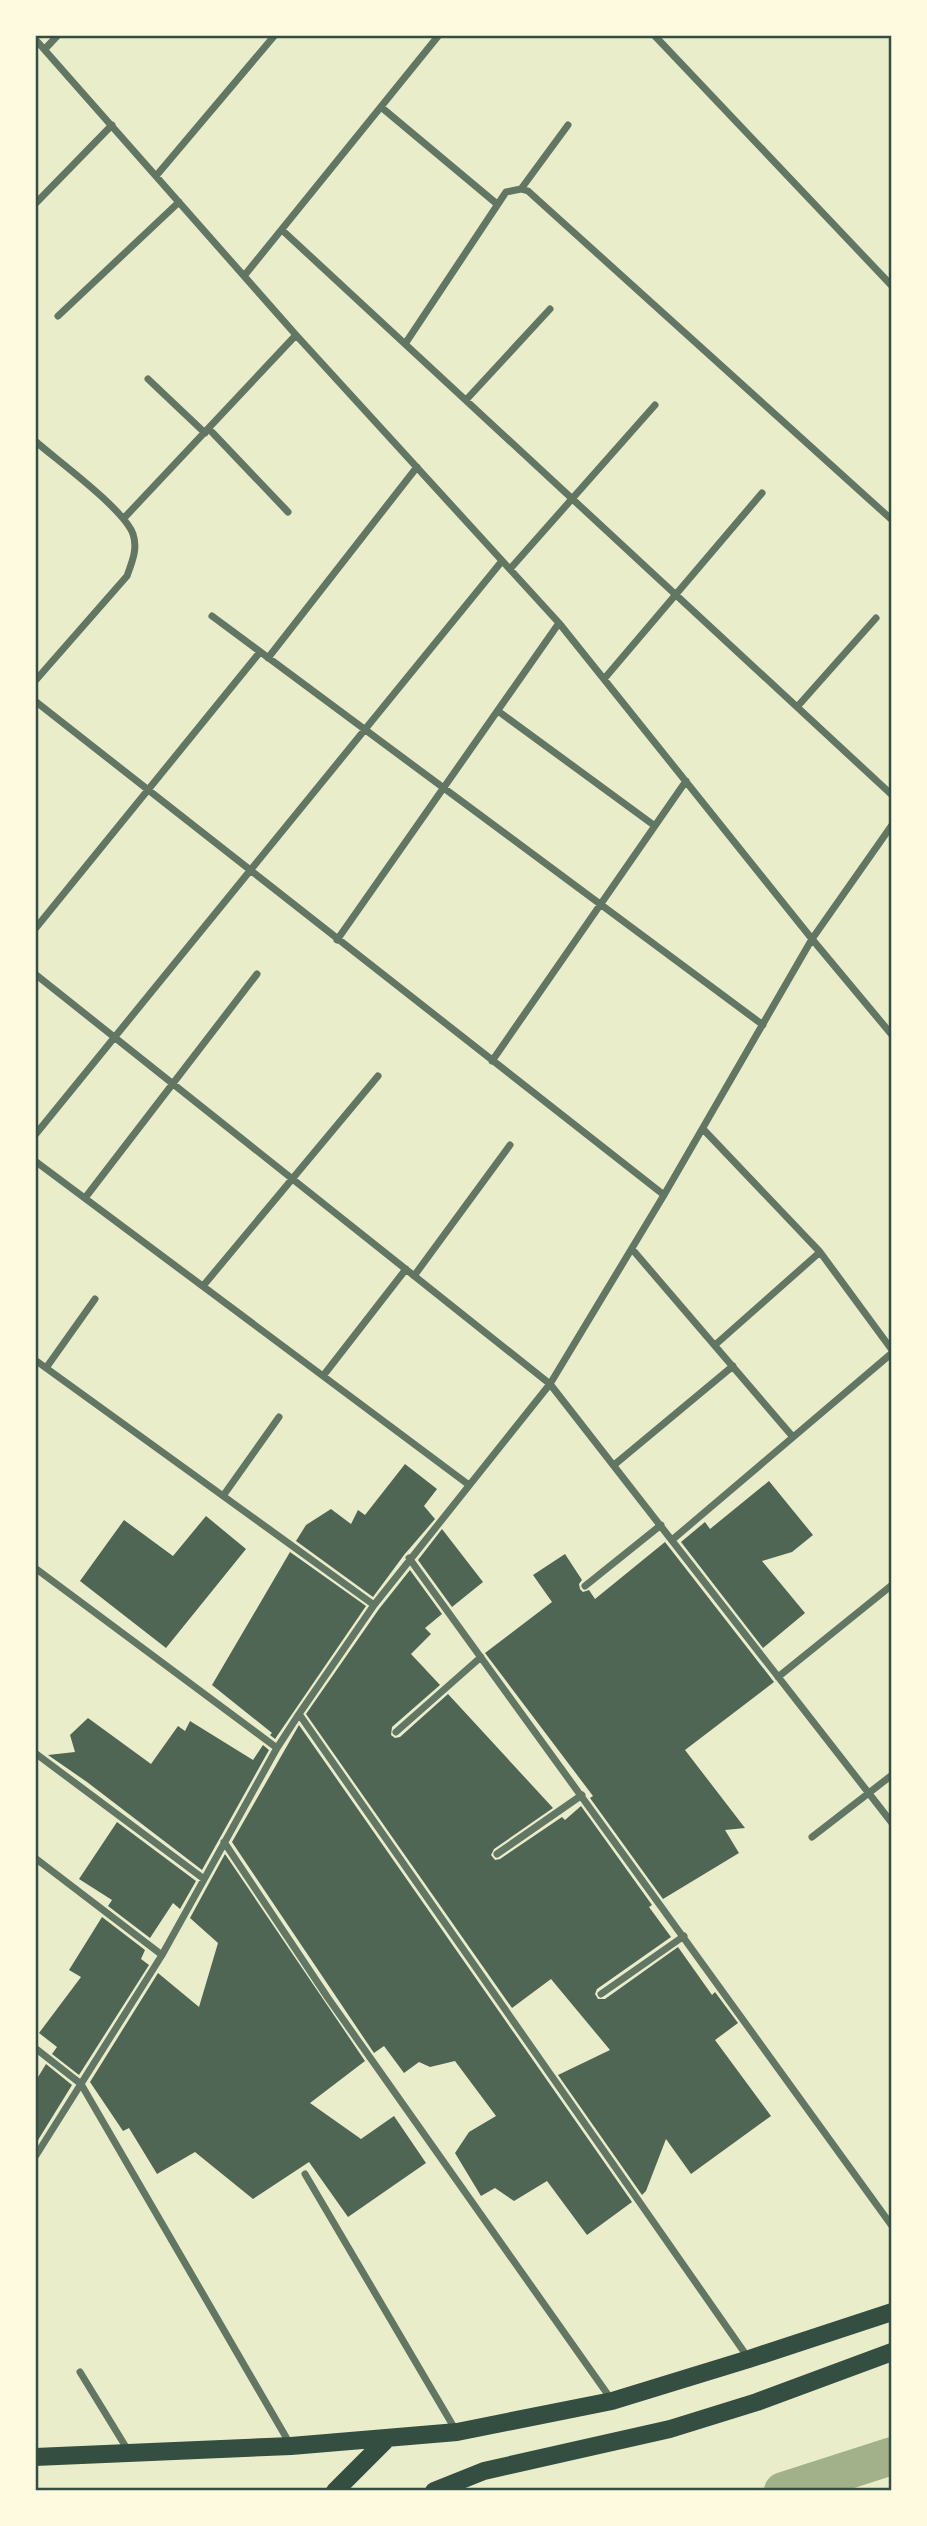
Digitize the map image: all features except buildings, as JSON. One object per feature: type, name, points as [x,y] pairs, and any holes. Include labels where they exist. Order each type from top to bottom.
[{"type":"main road","points":[[35,2457],[291,2446],[457,2432],[612,2401],[892,2312]]},
{"type":"main road","points":[[433,2491],[484,2471],[670,2429],[757,2402],[892,2353]]},
{"type":"main road","points":[[335,2491],[387,2438]]},
{"type":"street","points":[[46,50],[58,35]]},
{"type":"street","points":[[156,176],[275,35]]},
{"type":"street","points":[[244,276],[439,35]]},
{"type":"street","points":[[654,35],[892,286]]},
{"type":"street","points":[[35,39],[296,335],[559,623],[892,1035]]},
{"type":"street","points":[[381,107],[497,204]]},
{"type":"street","points":[[35,204],[112,125]]},
{"type":"street","points":[[521,189],[568,125]]},
{"type":"street","points":[[405,344],[506,192],[521,189],[528,191],[892,520]]},
{"type":"street","points":[[58,316],[179,202]]},
{"type":"street","points":[[282,230],[892,794]]},
{"type":"street","points":[[466,400],[550,309]]},
{"type":"street","points":[[125,517],[296,335]]},
{"type":"street","points":[[148,379],[207,431],[288,512]]},
{"type":"street","points":[[510,569],[655,405]]},
{"type":"street","points":[[35,441],[125,517],[134,536],[135,556],[127,576],[35,681]]},
{"type":"street","points":[[268,658],[417,467]]},
{"type":"street","points":[[604,679],[762,493]]},
{"type":"street","points":[[35,1135],[502,561]]},
{"type":"street","points":[[212,617],[763,1025]]},
{"type":"street","points":[[797,707],[876,618]]},
{"type":"street","points":[[337,940],[559,623]]},
{"type":"street","points":[[35,929],[260,652]]},
{"type":"street","points":[[35,701],[664,1195]]},
{"type":"street","points":[[498,711],[654,826]]},
{"type":"street","points":[[492,1061],[686,780]]},
{"type":"street","points":[[35,2157],[162,1955],[277,1748],[374,1605],[550,1384],[704,1129],[812,939],[892,825]]},
{"type":"street","points":[[35,974],[550,1384],[892,1823]]},
{"type":"street","points":[[85,1198],[257,974]]},
{"type":"street","points":[[203,1286],[379,1076]]},
{"type":"street","points":[[672,1540],[892,1352],[820,1252],[704,1129]]},
{"type":"street","points":[[414,1276],[510,1145]]},
{"type":"street","points":[[35,1161],[469,1485]]},
{"type":"street","points":[[632,1249],[793,1437]]},
{"type":"street","points":[[715,1346],[820,1252]]},
{"type":"street","points":[[323,1376],[406,1269]]},
{"type":"street","points":[[46,1368],[95,1299]]},
{"type":"street","points":[[35,1360],[374,1605]]},
{"type":"street","points":[[614,1465],[733,1366]]},
{"type":"street","points":[[223,1496],[279,1417]]},
{"type":"street","points":[[585,1586],[661,1525]]},
{"type":"street","points":[[410,1558],[892,2226]]},
{"type":"street","points":[[35,1568],[277,1748]]},
{"type":"street","points":[[778,1677],[892,1585]]},
{"type":"street","points":[[396,1732],[481,1657]]},
{"type":"street","points":[[299,1714],[749,2359]]},
{"type":"street","points":[[35,1753],[204,1880]]},
{"type":"street","points":[[812,1837],[892,1776]]},
{"type":"street","points":[[497,1854],[582,1795]]},
{"type":"street","points":[[224,1842],[328,1998],[612,2401]]},
{"type":"street","points":[[35,1858],[162,1955]]},
{"type":"street","points":[[601,1994],[684,1936]]},
{"type":"street","points":[[35,2048],[81,2084],[291,2446]]},
{"type":"street","points":[[304,2174],[457,2432]]},
{"type":"street","points":[[80,2372],[129,2453]]},
{"type":"waterway","points":[[783,2491],[892,2456]]}]
